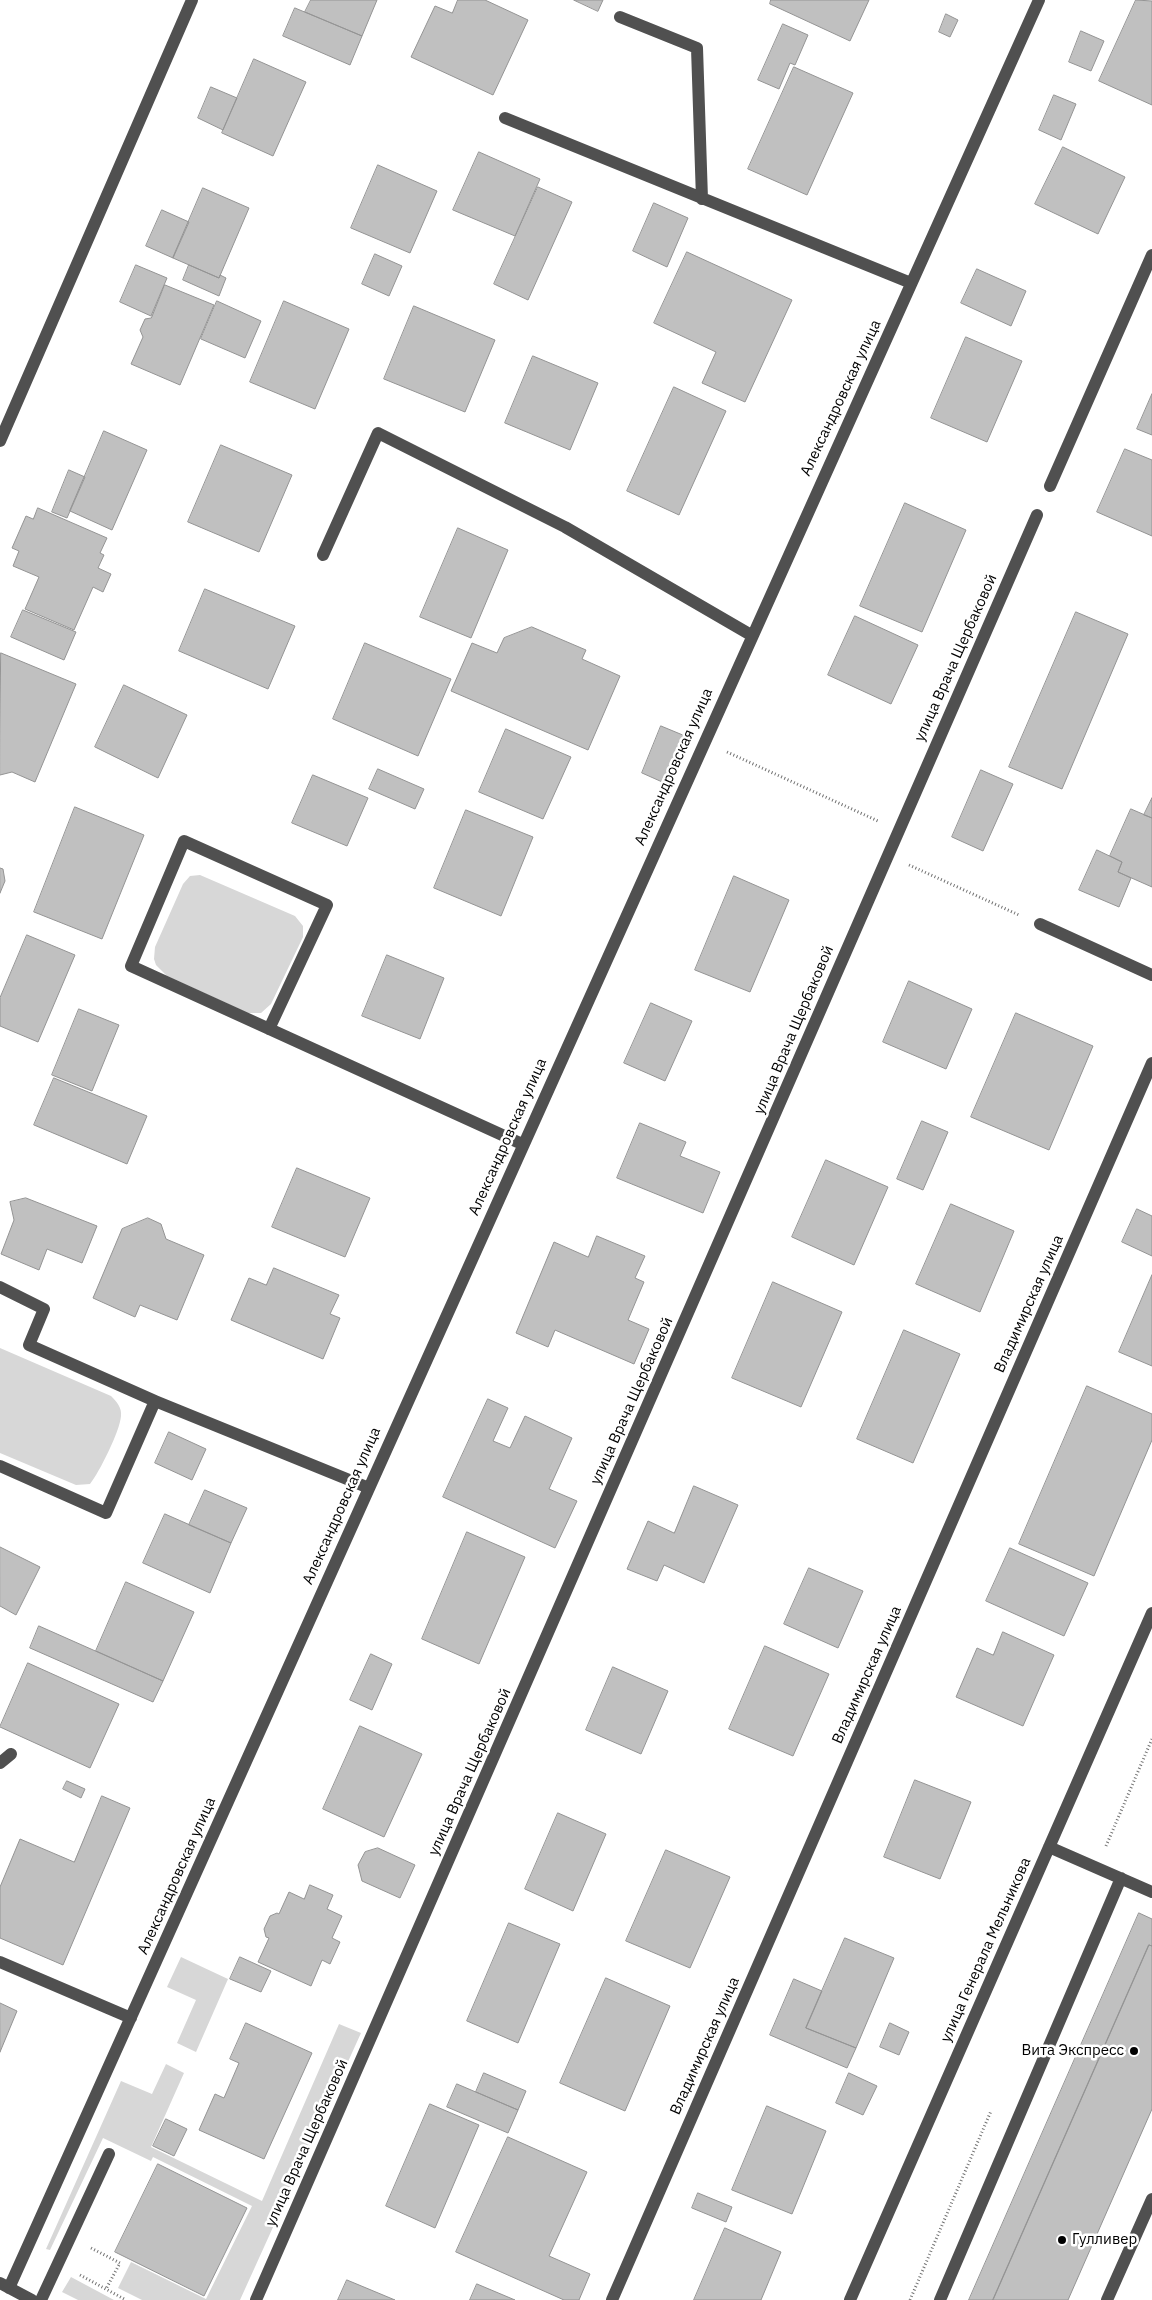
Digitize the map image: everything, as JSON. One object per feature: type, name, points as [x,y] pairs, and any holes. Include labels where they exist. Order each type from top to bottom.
[{"type":"street","points":[[0,441],[192,0]]},
{"type":"street","name":"Александровская улица","points":[[4,2285],[131,2018],[751,635],[1039,0]]},
{"type":"street","points":[[620,16],[697,48],[702,199]]},
{"type":"street","points":[[505,118],[911,283]]},
{"type":"street","points":[[1050,486],[1152,255]]},
{"type":"street","points":[[323,555],[378,433],[565,527],[751,635]]},
{"type":"street","name":"улица Врача Щербаковой","points":[[256,2300],[886,856],[1037,515]]},
{"type":"street","points":[[269,1029],[327,905],[184,841],[131,966],[269,1029],[522,1144]]},
{"type":"street","points":[[1040,924],[1152,975]]},
{"type":"street","name":"Владимирская улица","points":[[612,2300],[1152,1063]]},
{"type":"street","points":[[0,1287],[44,1309],[29,1346],[155,1401],[368,1488]]},
{"type":"street","points":[[0,1466],[106,1513],[155,1401]]},
{"type":"street","name":"улица Генерала Мельникова","points":[[850,2300],[1152,1613]]},
{"type":"street","points":[[0,1763],[11,1754]]},
{"type":"street","points":[[1049,1847],[1152,1892]]},
{"type":"street","points":[[940,2300],[1121,1878]]},
{"type":"street","points":[[0,1962],[131,2018]]},
{"type":"street","points":[[41,2300],[109,2154]]},
{"type":"street","points":[[1107,2300],[1152,2200]]},
{"type":"street","points":[[4,2285],[32,2300]]},
{"type":"path","points":[[704,741],[898,830]]},
{"type":"path","points":[[886,856],[1040,924]]},
{"type":"path","points":[[70,2237],[120,2263],[106,2289]]},
{"type":"shaded area","points":[[200,875],[295,916],[303,926],[303,937],[271,1004],[261,1013],[248,1013],[167,976],[156,965],[154,959],[155,947],[183,884],[190,876]]},
{"type":"shaded area","points":[[0,1348],[111,1396],[117,1403],[121,1413],[120,1423],[104,1462],[90,1484],[76,1485],[0,1453]]},
{"type":"shaded area","points":[[181,1957],[228,1979],[196,2052],[177,2043],[196,2000],[167,1987]]},
{"type":"shaded area","points":[[339,2024],[361,2033],[240,2300],[142,2300],[118,2288],[131,2262],[206,2299],[252,2206],[153,2157],[151,2161],[103,2138],[50,2250],[46,2249],[121,2081],[152,2094],[166,2064],[184,2073],[151,2147],[262,2201]]},
{"type":"shaded area","points":[[71,2277],[114,2300],[78,2300],[62,2292]]},
{"type":"building","points":[[311,0],[377,0],[362,36],[305,12]]},
{"type":"building","points":[[458,0],[485,0],[528,20],[493,95],[411,57],[435,6],[452,13]]},
{"type":"building","points":[[574,0],[603,0],[598,11]]},
{"type":"building","points":[[771,0],[869,0],[850,41],[770,4]]},
{"type":"building","points":[[1136,0],[1152,1],[1152,105],[1099,81]]},
{"type":"building","points":[[295,8],[362,36],[350,65],[283,36]]},
{"type":"building","points":[[946,14],[958,20],[950,37],[939,32]]},
{"type":"building","points":[[783,24],[808,35],[795,65],[790,63],[779,89],[758,80]]},
{"type":"building","points":[[1081,31],[1104,41],[1091,71],[1069,62]]},
{"type":"building","points":[[254,59],[306,82],[273,156],[222,133]]},
{"type":"building","points":[[794,67],[853,93],[807,195],[748,169]]},
{"type":"building","points":[[211,87],[237,98],[223,130],[198,118]]},
{"type":"building","points":[[1054,95],[1076,104],[1061,140],[1039,130]]},
{"type":"building","points":[[1063,147],[1125,177],[1098,234],[1035,204]]},
{"type":"building","points":[[479,152],[540,179],[515,236],[453,210]]},
{"type":"building","points":[[378,165],[437,191],[410,253],[351,228]]},
{"type":"building","points":[[538,187],[572,202],[528,300],[494,284]]},
{"type":"building","points":[[203,188],[249,208],[219,278],[173,258]]},
{"type":"building","points":[[654,203],[688,218],[667,267],[633,251]]},
{"type":"building","points":[[162,210],[189,222],[173,258],[146,246]]},
{"type":"building","points":[[687,252],[792,300],[745,402],[702,383],[716,352],[654,323]]},
{"type":"building","points":[[375,254],[402,266],[389,296],[362,284]]},
{"type":"building","points":[[136,265],[167,278],[151,316],[120,302]]},
{"type":"building","points":[[189,265],[219,278],[220,275],[226,278],[219,296],[183,280]]},
{"type":"building","points":[[977,269],[1026,291],[1011,326],[961,303]]},
{"type":"building","points":[[165,285],[214,305],[180,385],[131,364],[143,337],[140,330],[145,319],[151,318]]},
{"type":"building","points":[[217,301],[261,321],[245,358],[201,339]]},
{"type":"building","points":[[284,301],[349,329],[315,409],[250,382]]},
{"type":"building","points":[[414,306],[495,340],[465,412],[384,379]]},
{"type":"building","points":[[966,337],[1022,361],[987,442],[931,418]]},
{"type":"building","points":[[533,356],[598,383],[570,450],[505,423]]},
{"type":"building","points":[[674,387],[726,411],[679,515],[627,491]]},
{"type":"building","points":[[1152,394],[1152,435],[1137,429]]},
{"type":"building","points":[[104,431],[147,450],[112,530],[70,511]]},
{"type":"building","points":[[221,445],[292,475],[259,552],[188,522]]},
{"type":"building","points":[[1125,449],[1152,460],[1152,536],[1097,512]]},
{"type":"building","points":[[69,470],[85,477],[67,518],[52,512]]},
{"type":"building","points":[[905,503],[966,530],[922,632],[860,606]]},
{"type":"building","points":[[38,508],[107,538],[100,553],[104,555],[98,568],[111,574],[103,592],[93,587],[74,630],[25,609],[39,577],[13,566],[19,551],[12,548],[26,516],[33,519]]},
{"type":"building","points":[[458,528],[508,550],[471,638],[420,617]]},
{"type":"building","points":[[205,589],[295,626],[268,689],[179,651]]},
{"type":"building","points":[[23,610],[76,632],[64,660],[11,637]]},
{"type":"building","points":[[1076,612],[1128,634],[1062,789],[1009,767]]},
{"type":"building","points":[[855,616],[918,645],[891,704],[828,675]]},
{"type":"building","points":[[532,627],[586,650],[582,659],[620,676],[588,750],[451,691],[472,643],[497,653],[504,638]]},
{"type":"building","points":[[365,643],[451,679],[418,756],[333,719]]},
{"type":"building","points":[[1,653],[76,684],[35,782],[12,772],[0,775]]},
{"type":"building","points":[[124,685],[187,715],[158,778],[95,747]]},
{"type":"building","points":[[661,726],[690,738],[669,785],[642,773]]},
{"type":"building","points":[[506,729],[571,757],[543,819],[479,792]]},
{"type":"building","points":[[378,769],[424,789],[415,809],[369,789]]},
{"type":"building","points":[[981,770],[1013,784],[983,851],[952,837]]},
{"type":"building","points":[[313,775],[368,798],[347,846],[292,823]]},
{"type":"building","points":[[1152,798],[1152,818],[1144,815]]},
{"type":"building","points":[[75,807],[144,835],[102,939],[34,912]]},
{"type":"building","points":[[1131,809],[1152,818],[1152,887],[1118,872],[1122,862],[1110,856]]},
{"type":"building","points":[[466,810],[533,837],[501,916],[434,888]]},
{"type":"building","points":[[1097,850],[1122,862],[1118,872],[1131,878],[1119,907],[1079,890]]},
{"type":"building","points":[[0,868],[3,869],[5,881],[0,893]]},
{"type":"building","points":[[734,876],[789,900],[750,992],[695,970]]},
{"type":"building","points":[[27,935],[75,955],[38,1042],[0,1026],[0,998]]},
{"type":"building","points":[[387,955],[444,978],[420,1039],[362,1016]]},
{"type":"building","points":[[909,981],[972,1009],[946,1069],[883,1042]]},
{"type":"building","points":[[651,1003],[692,1021],[665,1081],[624,1063]]},
{"type":"building","points":[[79,1009],[119,1025],[92,1091],[52,1075]]},
{"type":"building","points":[[1016,1013],[1093,1046],[1049,1150],[971,1117]]},
{"type":"building","points":[[54,1078],[147,1116],[127,1164],[34,1125]]},
{"type":"building","points":[[922,1121],[948,1132],[923,1190],[897,1179]]},
{"type":"building","points":[[640,1123],[686,1142],[680,1156],[720,1172],[703,1213],[617,1178]]},
{"type":"building","points":[[826,1160],[888,1187],[854,1265],[792,1237]]},
{"type":"building","points":[[297,1168],[370,1198],[345,1257],[272,1227]]},
{"type":"building","points":[[26,1198],[97,1226],[82,1263],[47,1249],[39,1270],[1,1254],[14,1220],[10,1202]]},
{"type":"building","points":[[951,1204],[1014,1231],[980,1312],[916,1284]]},
{"type":"building","points":[[1137,1209],[1152,1216],[1152,1256],[1122,1242]]},
{"type":"building","points":[[148,1218],[161,1224],[166,1239],[204,1255],[177,1320],[140,1305],[135,1317],[93,1298],[122,1229]]},
{"type":"building","points":[[597,1236],[645,1256],[635,1278],[644,1282],[628,1320],[649,1329],[634,1364],[555,1330],[548,1347],[516,1333],[554,1242],[588,1257]]},
{"type":"building","points":[[274,1268],[339,1295],[330,1314],[340,1318],[323,1359],[231,1320],[249,1278],[266,1285]]},
{"type":"building","points":[[1152,1275],[1152,1366],[1119,1352]]},
{"type":"building","points":[[773,1282],[842,1312],[801,1407],[732,1378]]},
{"type":"building","points":[[904,1330],[960,1354],[913,1463],[857,1439]]},
{"type":"building","points":[[1087,1386],[1152,1414],[1152,1440],[1094,1576],[1019,1544]]},
{"type":"building","points":[[488,1399],[508,1408],[493,1441],[510,1448],[525,1416],[572,1438],[549,1489],[577,1501],[555,1548],[443,1497]]},
{"type":"building","points":[[169,1432],[206,1449],[192,1480],[155,1463]]},
{"type":"building","points":[[694,1486],[738,1505],[704,1583],[664,1565],[657,1581],[627,1569],[648,1521],[674,1533]]},
{"type":"building","points":[[205,1490],[247,1508],[231,1543],[189,1525]]},
{"type":"building","points":[[165,1514],[231,1543],[210,1593],[143,1563]]},
{"type":"building","points":[[467,1532],[525,1557],[479,1664],[422,1639]]},
{"type":"building","points":[[0,1547],[40,1567],[16,1615],[0,1606]]},
{"type":"building","points":[[1010,1548],[1088,1583],[1064,1636],[986,1601]]},
{"type":"building","points":[[809,1568],[863,1591],[838,1648],[784,1624]]},
{"type":"building","points":[[126,1582],[194,1612],[163,1681],[96,1651]]},
{"type":"building","points":[[39,1626],[163,1681],[153,1702],[30,1648]]},
{"type":"building","points":[[1003,1632],[1054,1655],[1023,1726],[956,1697],[977,1648],[993,1655]]},
{"type":"building","points":[[765,1646],[829,1674],[793,1756],[729,1729]]},
{"type":"building","points":[[371,1654],[392,1664],[372,1710],[350,1700]]},
{"type":"building","points":[[28,1663],[119,1704],[90,1768],[0,1727]]},
{"type":"building","points":[[613,1667],[668,1691],[641,1754],[586,1730]]},
{"type":"building","points":[[360,1726],[422,1754],[384,1837],[323,1809]]},
{"type":"building","points":[[915,1780],[971,1802],[940,1879],[884,1857]]},
{"type":"building","points":[[67,1781],[85,1789],[81,1798],[63,1789]]},
{"type":"building","points":[[102,1796],[130,1808],[63,1965],[0,1938],[0,1887],[20,1839],[74,1862]]},
{"type":"building","points":[[558,1813],[606,1834],[573,1911],[525,1889]]},
{"type":"building","points":[[378,1848],[415,1865],[400,1898],[362,1881],[358,1865],[365,1852]]},
{"type":"building","points":[[666,1850],[730,1877],[690,1968],[626,1941]]},
{"type":"building","points":[[310,1885],[333,1895],[327,1909],[342,1916],[332,1938],[340,1942],[330,1964],[322,1960],[311,1986],[258,1962],[269,1938],[266,1937],[264,1929],[270,1916],[279,1914],[289,1892],[304,1899]]},
{"type":"building","points":[[1139,1913],[1152,1919],[1152,1946],[1149,1945],[993,2300],[969,2300]]},
{"type":"building","points":[[509,1923],[560,1944],[518,2043],[467,2021]]},
{"type":"building","points":[[845,1938],[894,1958],[856,2048],[806,2028]]},
{"type":"building","points":[[1149,1945],[1152,1946],[1152,2109],[1068,2300],[993,2300]]},
{"type":"building","points":[[240,1957],[271,1971],[261,1992],[230,1979]]},
{"type":"building","points":[[606,1978],[670,2006],[625,2111],[560,2083]]},
{"type":"building","points":[[794,1979],[822,1991],[806,2028],[856,2048],[847,2068],[770,2035]]},
{"type":"building","points":[[0,2003],[17,2011],[0,2052]]},
{"type":"building","points":[[246,2023],[312,2053],[264,2159],[199,2130],[215,2094],[224,2098],[239,2063],[230,2059]]},
{"type":"building","points":[[890,2023],[909,2032],[899,2055],[880,2047]]},
{"type":"building","points":[[484,2073],[526,2091],[518,2110],[476,2092]]},
{"type":"building","points":[[849,2073],[877,2086],[863,2115],[836,2103]]},
{"type":"building","points":[[457,2084],[518,2110],[508,2133],[447,2107]]},
{"type":"building","points":[[430,2104],[479,2125],[435,2228],[386,2206]]},
{"type":"building","points":[[767,2106],[826,2131],[792,2214],[732,2190]]},
{"type":"building","points":[[166,2119],[187,2129],[174,2156],[153,2146]]},
{"type":"building","points":[[508,2137],[587,2172],[549,2256],[590,2274],[579,2300],[564,2300],[456,2252]]},
{"type":"building","points":[[158,2164],[247,2208],[204,2296],[115,2252]]},
{"type":"building","points":[[698,2193],[732,2207],[726,2222],[692,2208]]},
{"type":"building","points":[[725,2228],[781,2252],[761,2300],[694,2300]]},
{"type":"building","points":[[347,2280],[395,2300],[338,2300]]},
{"type":"building","points":[[477,2284],[515,2300],[470,2300]]},
{"type":"place","name":"Вита Экспресс","points":[[1134,2051]]},
{"type":"place","name":"Гулливер","points":[[1062,2240]]}]
